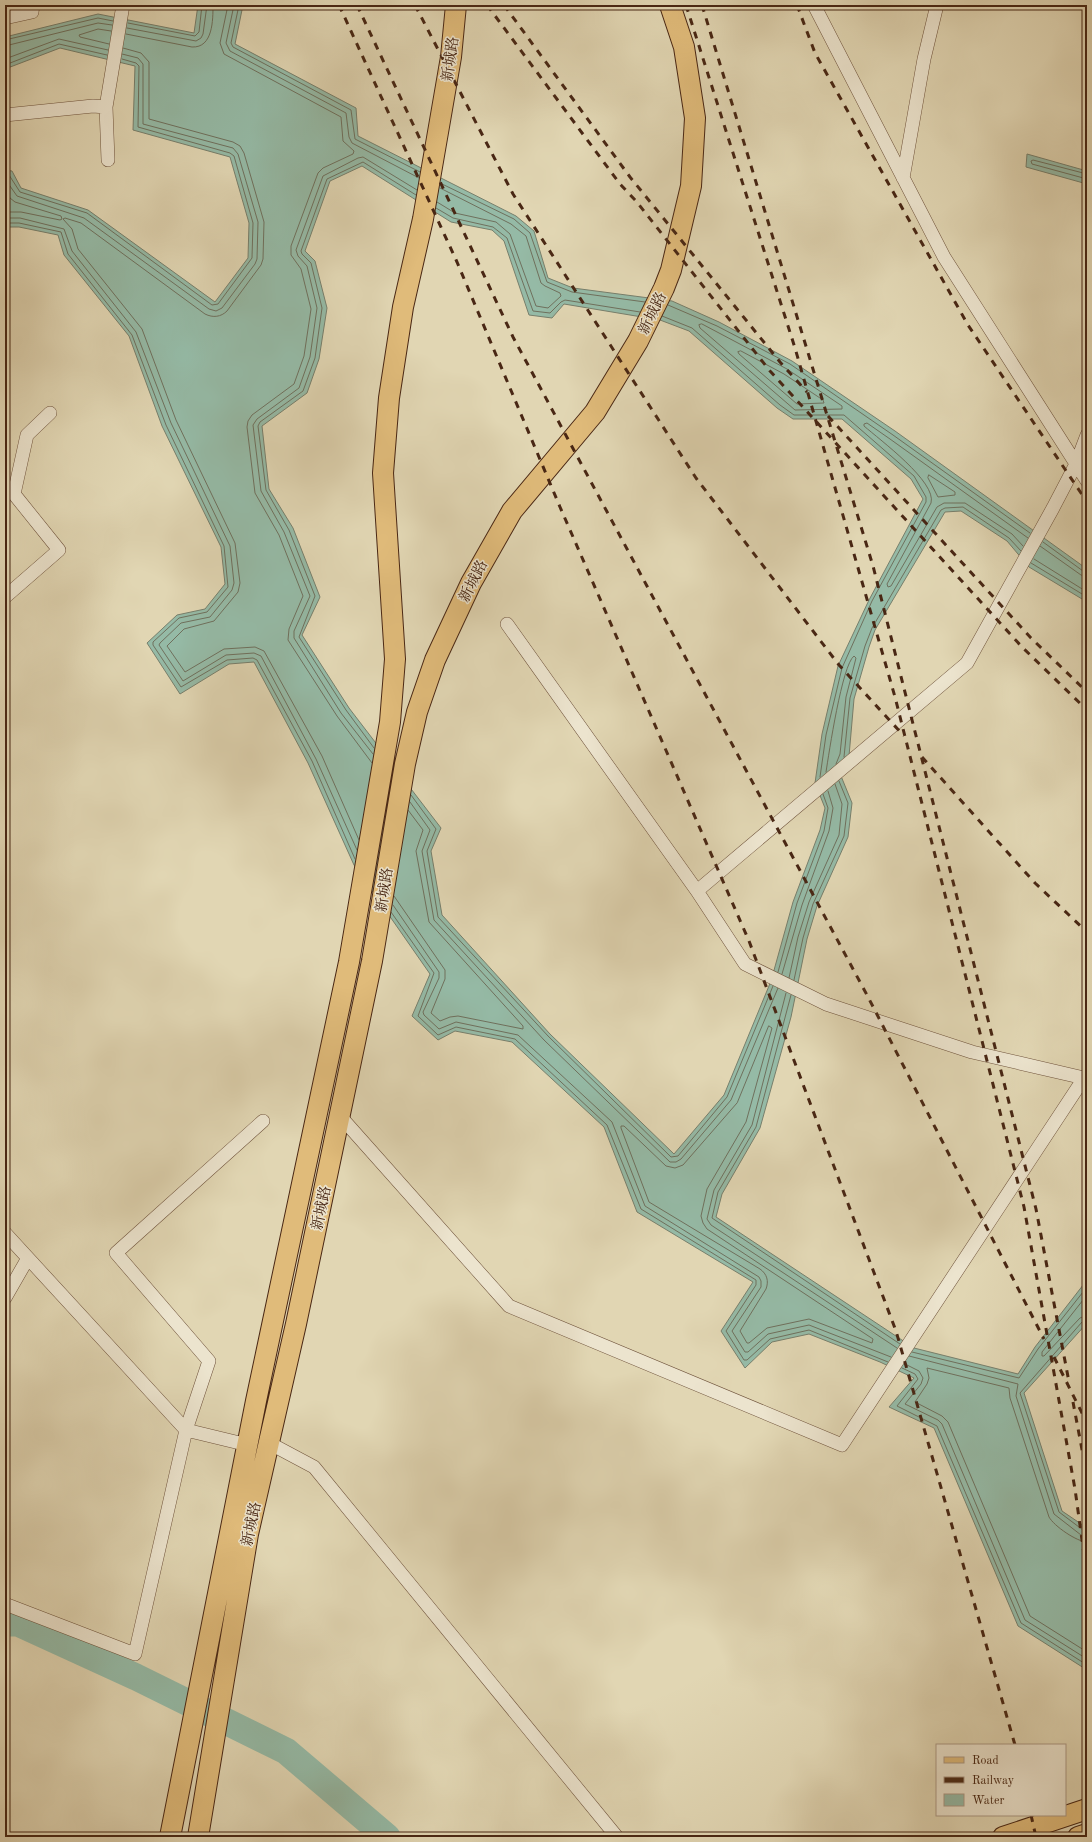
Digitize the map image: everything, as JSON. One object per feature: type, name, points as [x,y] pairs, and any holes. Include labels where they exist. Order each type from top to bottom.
[{"type":"main road","name":"新城路","points":[[170,1837],[248,1445],[349,962],[386,749],[390,722],[395,659],[383,473],[389,398],[402,314],[423,220],[451,57],[456,5]]},
{"type":"main road","name":"新城路","points":[[198,1837],[248,1534],[340,1116],[372,961],[403,775],[417,712],[435,660],[471,583],[512,511],[595,412],[638,341],[664,288],[671,270],[691,186],[696,118],[684,47],[670,5]]},
{"type":"main road","points":[[1003,1837],[1087,1809]]},
{"type":"main road","points":[[1078,1837],[1087,1834]]},
{"type":"street","points":[[5,18],[32,12],[33,5]]},
{"type":"street","points":[[108,160],[106,107],[123,5]]},
{"type":"street","points":[[814,5],[944,256],[1087,481]]},
{"type":"street","points":[[903,178],[924,59],[937,5]]},
{"type":"street","points":[[5,115],[93,106],[106,107]]},
{"type":"street","points":[[5,597],[59,550],[14,494],[27,434],[50,413]]},
{"type":"street","points":[[697,891],[967,663],[1076,464],[1087,435]]},
{"type":"street","points":[[340,1116],[509,1306],[842,1445],[1086,1079],[972,1052],[826,1004],[745,964],[697,891],[508,624]]},
{"type":"street","points":[[5,1604],[135,1654],[186,1430],[209,1361],[116,1253],[263,1121]]},
{"type":"street","points":[[5,1233],[186,1430],[248,1445]]},
{"type":"street","points":[[5,1298],[28,1258]]},
{"type":"street","points":[[269,1443],[314,1467],[617,1837]]},
{"type":"water","points":[[198,5],[243,5],[235,44],[356,108],[358,136],[516,216],[534,231],[548,278],[573,288],[672,301],[719,322],[792,361],[895,431],[1087,569],[1087,602],[1029,567],[1007,541],[961,511],[945,512],[875,630],[854,699],[849,756],[841,776],[852,803],[848,837],[817,906],[807,939],[791,1017],[760,1128],[722,1194],[716,1217],[914,1348],[1018,1374],[1035,1347],[1087,1280],[1087,1323],[1024,1393],[1062,1511],[1087,1528],[1087,1670],[1018,1626],[934,1428],[889,1407],[914,1378],[880,1362],[809,1334],[772,1342],[745,1368],[721,1331],[753,1282],[637,1212],[604,1127],[512,1042],[455,1031],[438,1040],[412,1016],[430,974],[354,865],[308,763],[254,662],[229,664],[180,694],[147,643],[177,615],[205,609],[225,584],[221,547],[162,426],[129,336],[64,255],[58,235],[19,227],[5,227],[5,170],[12,171],[21,188],[88,210],[215,302],[248,258],[249,223],[230,157],[133,130],[135,66],[60,48],[5,69],[5,37],[98,14],[194,33]],"holes":[[[362,166],[451,222],[492,230],[504,241],[529,315],[552,318],[564,304],[660,320],[689,331],[777,408],[793,419],[842,419],[911,479],[923,499],[869,600],[838,666],[822,734],[815,783],[825,808],[820,830],[793,902],[771,981],[724,1095],[674,1154],[550,1034],[442,915],[431,851],[441,828],[349,708],[302,635],[320,597],[293,528],[269,489],[262,426],[307,393],[319,359],[327,308],[315,261],[305,251],[330,181]]]},
{"type":"water","points":[[1027,154],[1087,171],[1087,184],[1026,167]]},
{"type":"waterway","points":[[5,1623],[18,1623],[136,1677],[286,1751],[387,1837]]},
{"type":"railway","points":[[339,5],[457,262],[560,507],[749,941],[896,1331],[1015,1744]]},
{"type":"railway","points":[[357,5],[513,337],[867,995],[1044,1339]]},
{"type":"railway","points":[[415,5],[513,194],[696,478],[839,665],[904,736]]},
{"type":"railway","points":[[487,5],[620,184],[636,201],[770,371],[1022,647],[1087,710]]},
{"type":"railway","points":[[504,5],[630,177],[780,362],[807,392]]},
{"type":"railway","points":[[686,5],[795,348],[895,697],[1024,1207],[1075,1489],[1087,1576]]},
{"type":"railway","points":[[702,5],[873,566],[1036,1209],[1069,1382]]},
{"type":"railway","points":[[797,5],[815,53],[968,325],[1087,502]]},
{"type":"railway","points":[[828,416],[1031,638],[1087,692]]},
{"type":"railway","points":[[922,757],[1035,883],[1087,932]]},
{"type":"railway","points":[[1054,1357],[1087,1423]]},
{"type":"railway","points":[[1073,1402],[1087,1476]]},
{"type":"railway","points":[[1031,1816],[1036,1837]]}]
